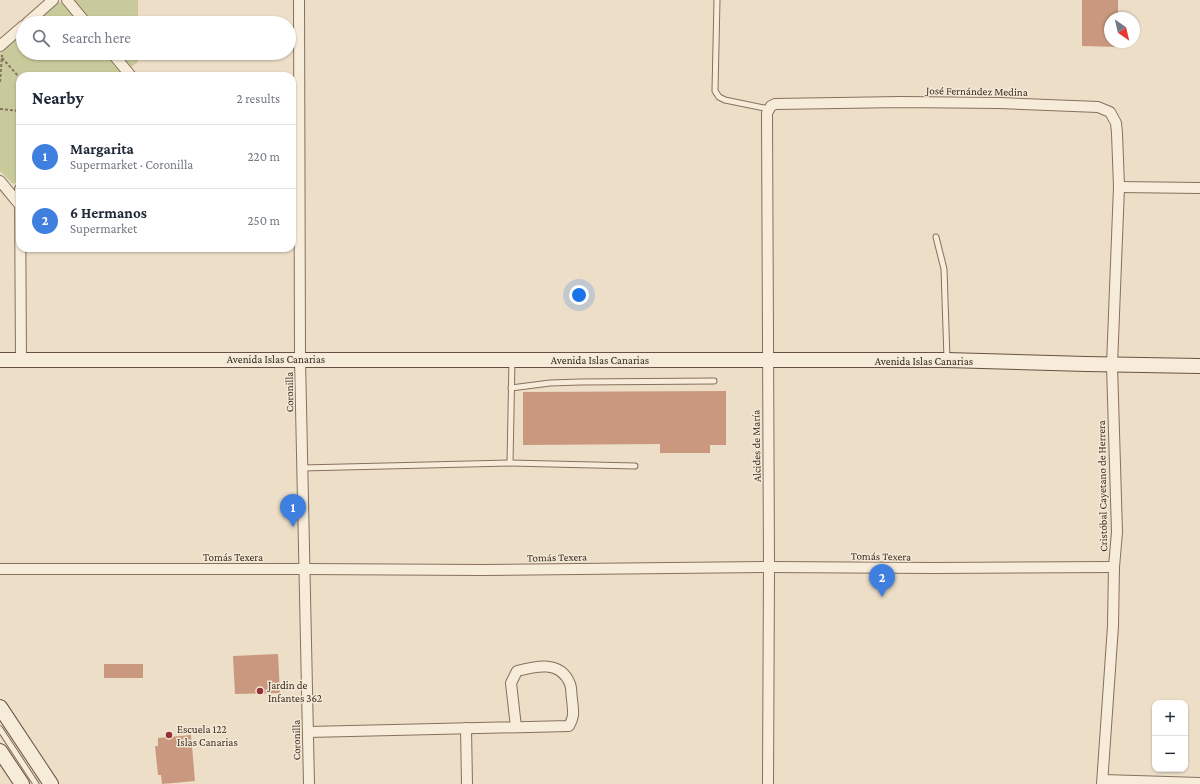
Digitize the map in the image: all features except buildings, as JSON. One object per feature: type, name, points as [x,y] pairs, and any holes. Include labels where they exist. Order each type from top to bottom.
[{"type":"street","points":[[35,16],[53,0]]},
{"type":"street","points":[[67,0],[80,16]]},
{"type":"street","name":"Coronilla","points":[[296,92],[299,0]]},
{"type":"street","points":[[1,45],[16,32]]},
{"type":"street","points":[[118,60],[128,72]]},
{"type":"street","name":"José Fernández Medina","points":[[769,109],[776,104],[901,102],[1000,103],[1098,107],[1110,112],[1116,123],[1118,187]]},
{"type":"street","name":"Alcides de María","points":[[768,784],[769,567],[767,113],[769,109]]},
{"type":"street","name":"Coronilla","points":[[296,170],[309,784]]},
{"type":"street","points":[[0,181],[16,200]]},
{"type":"street","points":[[1118,187],[1200,188]]},
{"type":"street","name":"Cristóbal Cayetano de Herrera","points":[[1103,782],[1113,626],[1114,567],[1117,532],[1112,365],[1118,187]]},
{"type":"street","points":[[20,252],[21,359]]},
{"type":"street","name":"Avenida Islas Canarias","points":[[0,360],[947,360],[1200,366]]},
{"type":"street","name":"Tomás Texera","points":[[0,570],[304,568],[483,570],[769,567],[1114,567]]},
{"type":"street","points":[[308,732],[569,726],[573,718],[571,685],[564,673],[551,667],[536,666],[517,671],[511,683],[516,727]]},
{"type":"street","points":[[0,707],[51,784]]},
{"type":"street","points":[[466,728],[467,784]]},
{"type":"street","points":[[0,751],[22,784]]},
{"type":"street","points":[[1103,782],[1200,783]]},
{"type":"lane","points":[[717,0],[715,91],[719,97],[725,100],[769,109]]},
{"type":"lane","points":[[936,237],[944,269],[947,360]]},
{"type":"lane","points":[[510,463],[512,360]]},
{"type":"lane","points":[[511,388],[572,382],[714,382]]},
{"type":"lane","points":[[302,468],[510,463],[634,466]]},
{"type":"lane","points":[[0,729],[36,784]]},
{"type":"path","points":[[0,82],[2,58],[1,45]]},
{"type":"path","points":[[2,58],[16,74]]},
{"type":"path","points":[[0,109],[16,111]]},
{"type":"green space","points":[[73,0],[138,0],[138,16],[86,16]]},
{"type":"green space","points":[[59,2],[66,3],[78,16],[43,16]]},
{"type":"green space","points":[[16,39],[16,60],[112,60],[122,72],[16,72],[16,183],[13,184],[0,171],[0,53]]},
{"type":"green space","points":[[123,60],[138,60],[138,62],[130,68]]},
{"type":"place","name":"Margarita","points":[[293,527]]},
{"type":"place","name":"6 Hermanos","points":[[882,597]]},
{"type":"place","name":"Jardin de Infantes 362","points":[[260,691]]},
{"type":"place","name":"Escuela 122 Islas Canarias","points":[[169,735]]}]
